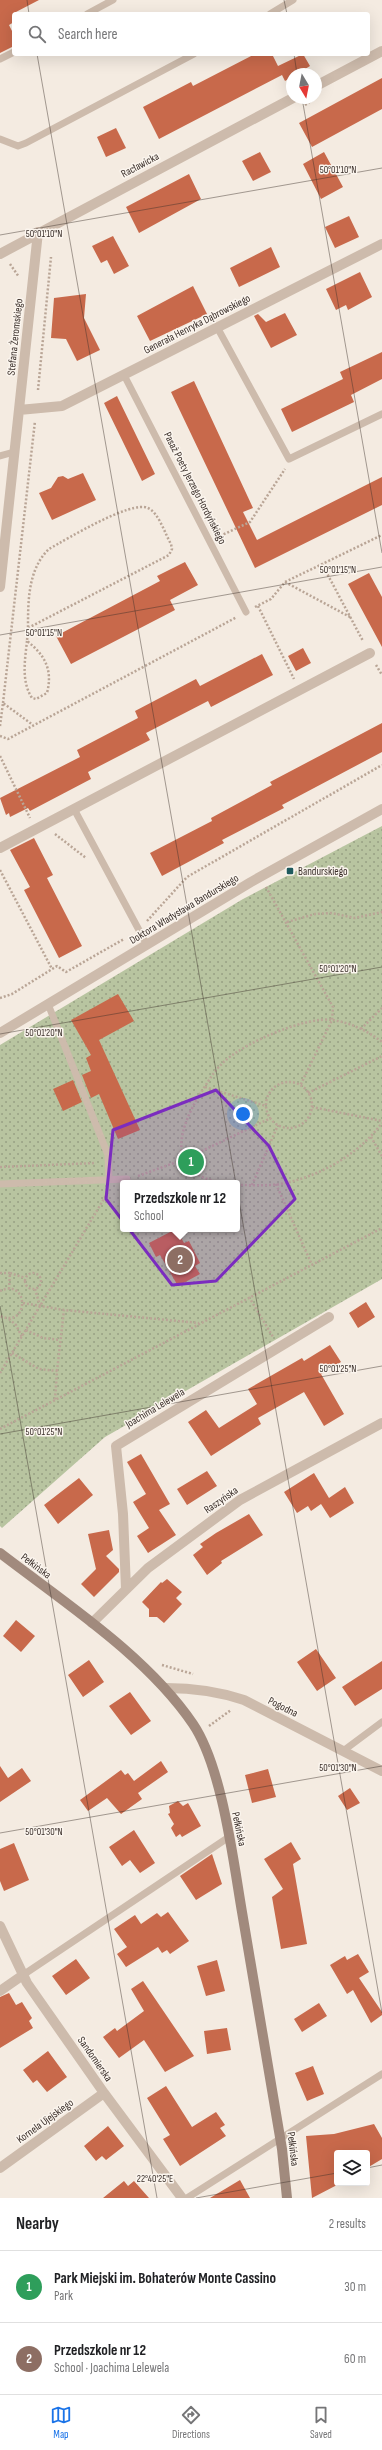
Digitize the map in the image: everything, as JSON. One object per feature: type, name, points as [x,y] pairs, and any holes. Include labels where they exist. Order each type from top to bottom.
[{"type":"street","points":[[322,83],[382,51]]},
{"type":"street","name":"Racławicka","points":[[0,254],[38,232],[286,102]]},
{"type":"street","name":"Stefana Żeromskiego","points":[[0,587],[38,232]]},
{"type":"street","name":"Generała Henryka Dąbrowskiego","points":[[19,410],[62,406],[382,244]]},
{"type":"street","points":[[0,848],[370,653]]},
{"type":"street","name":"Doktora Władysława Bandurskiego","points":[[0,1033],[260,877],[382,809]]},
{"type":"street","name":"Joachima Lelewela","points":[[126,1589],[123,1514],[116,1446],[329,1317]]},
{"type":"street","name":"Raszyńska","points":[[92,1623],[148,1568],[240,1500],[382,1423]]},
{"type":"street","name":"Pełkińska","points":[[0,1554],[92,1623],[166,1688],[194,1725],[212,1767],[229,1837],[280,2137],[287,2198]]},
{"type":"street","name":"Pogodna","points":[[166,1688],[196,1688],[220,1692],[244,1700],[382,1771]]},
{"type":"street","name":"Sandomierska","points":[[0,1926],[23,1975],[104,2093],[182,2198]]},
{"type":"street","points":[[0,1991],[23,1975]]},
{"type":"street","name":"Kornela Ujejskiego","points":[[0,2168],[104,2093]]},
{"type":"lane","points":[[90,12],[113,0]]},
{"type":"lane","points":[[273,12],[293,0]]},
{"type":"lane","points":[[0,59],[12,53]]},
{"type":"lane","points":[[0,139],[18,146],[26,143],[190,56]]},
{"type":"lane","points":[[218,327],[290,459],[382,414]]},
{"type":"lane","name":"Pasaż Poety Jerzego Hordyńskiego","points":[[124,375],[246,612]]},
{"type":"lane","points":[[0,456],[14,452]]},
{"type":"lane","points":[[74,809],[148,944]]},
{"type":"lane","points":[[48,1004],[108,1155],[109,1180]]},
{"type":"lane","points":[[0,1184],[127,1179]]},
{"type":"lane","points":[[343,1751],[382,1722]]},
{"type":"lane","points":[[23,1975],[229,1837]]},
{"type":"lane","points":[[187,2198],[280,2137],[382,2074]]},
{"type":"path","points":[[302,106],[306,104]]},
{"type":"path","points":[[0,726],[38,390],[51,253]]},
{"type":"path","points":[[38,390],[42,393]]},
{"type":"path","points":[[210,541],[250,522],[284,474],[290,459]]},
{"type":"path","points":[[27,641],[42,655],[49,671],[47,693],[36,699],[32,698],[26,685],[24,672],[33,571],[39,559],[49,549],[127,508],[147,508],[154,513],[171,544],[172,549],[169,555],[28,628]]},
{"type":"path","points":[[0,736],[8,738],[33,725],[271,599],[285,582],[382,535]]},
{"type":"path","points":[[322,564],[382,675]]},
{"type":"path","points":[[285,582],[350,617]]},
{"type":"path","points":[[258,606],[295,678],[288,682]]},
{"type":"path","points":[[3,703],[33,725]]},
{"type":"path","points":[[0,756],[31,820]]},
{"type":"path","points":[[143,926],[187,877],[382,765]]},
{"type":"path","points":[[24,824],[38,816]]},
{"type":"path","points":[[44,825],[80,854],[108,872]]},
{"type":"path","points":[[0,870],[52,969]]},
{"type":"path","points":[[260,877],[287,922],[333,1007],[332,1020],[300,1086]]},
{"type":"path","points":[[287,922],[299,916],[315,914],[331,913],[355,918],[382,912]]},
{"type":"path","points":[[0,998],[12,994],[57,966],[66,972],[124,939]]},
{"type":"path","points":[[361,1029],[382,1008]]},
{"type":"path","points":[[214,1180],[201,1176],[188,1165],[180,1148],[181,1133],[190,1110],[205,1087],[226,1060],[262,1037],[281,1029],[332,1020],[361,1029],[382,1042]]},
{"type":"path","points":[[308,1093],[382,1056]]},
{"type":"path","points":[[290,1082],[300,1086],[308,1093],[312,1107],[310,1114],[300,1125],[286,1128],[278,1125],[271,1118],[266,1106],[267,1099],[276,1086],[290,1082]]},
{"type":"path","points":[[205,1087],[266,1106]]},
{"type":"path","points":[[240,1185],[276,1184],[305,1178],[328,1168],[352,1153],[371,1137],[382,1122],[312,1107]]},
{"type":"path","points":[[127,1179],[157,1171],[271,1118]]},
{"type":"path","points":[[252,1185],[278,1125]]},
{"type":"path","points":[[371,1137],[382,1156]]},
{"type":"path","points":[[0,1168],[109,1162]]},
{"type":"path","points":[[0,1373],[110,1188],[120,1183]]},
{"type":"path","points":[[276,1184],[312,1265]]},
{"type":"path","points":[[0,1429],[382,1228]]},
{"type":"path","points":[[0,1273],[10,1273],[25,1278]]},
{"type":"path","points":[[9,1289],[10,1273]]},
{"type":"path","points":[[25,1278],[32,1273],[39,1276],[40,1284],[35,1289]]},
{"type":"path","points":[[25,1278],[28,1288],[35,1289]]},
{"type":"path","points":[[0,1291],[9,1289],[18,1292],[23,1303],[19,1314],[9,1318]]},
{"type":"path","points":[[35,1289],[40,1307]]},
{"type":"path","points":[[249,1297],[280,1347]]},
{"type":"path","points":[[23,1303],[64,1310],[200,1323]]},
{"type":"path","points":[[55,1400],[64,1310]]},
{"type":"path","points":[[0,1316],[9,1318],[16,1325],[22,1338]]},
{"type":"path","points":[[26,1330],[43,1338],[60,1340]]},
{"type":"path","points":[[12,1353],[39,1369],[57,1371]]},
{"type":"path","points":[[158,1665],[195,1674]]},
{"type":"highlighted area","points":[[216,1090],[269,1146],[295,1199],[216,1281],[172,1285],[106,1199],[113,1130]]},
{"type":"green space","points":[[382,826],[382,1279],[105,1437],[2,1528],[0,1526],[0,1045],[243,899]]},
{"type":"building","points":[[0,0],[39,0],[16,12],[12,12],[12,23],[9,25],[12,31],[12,47],[0,53]]},
{"type":"building","points":[[251,56],[273,56],[278,66],[299,56],[304,56],[310,66],[307,68],[286,68],[285,81],[282,75],[159,139],[143,107],[191,82],[193,86]]},
{"type":"building","points":[[382,78],[382,109],[312,147],[299,123]]},
{"type":"building","points":[[116,128],[126,148],[106,157],[97,137]]},
{"type":"building","points":[[260,152],[271,172],[253,181],[242,161]]},
{"type":"building","points":[[324,152],[343,187],[321,199],[303,164]]},
{"type":"building","points":[[189,174],[201,199],[139,233],[126,207]]},
{"type":"building","points":[[349,216],[359,237],[335,248],[325,227]]},
{"type":"building","points":[[113,236],[129,266],[114,274],[107,260],[101,263],[92,246]]},
{"type":"building","points":[[271,247],[280,267],[239,287],[230,268]]},
{"type":"building","points":[[360,272],[372,297],[348,310],[346,305],[336,310],[326,289]]},
{"type":"building","points":[[193,286],[207,314],[150,341],[137,316]]},
{"type":"building","points":[[86,294],[84,318],[100,350],[77,361],[66,339],[51,338],[54,298]]},
{"type":"building","points":[[285,313],[297,335],[271,348],[254,316],[258,314],[266,322]]},
{"type":"building","points":[[382,352],[382,379],[351,395],[354,402],[292,432],[281,409],[343,379],[340,372]]},
{"type":"building","points":[[194,381],[253,508],[243,512],[257,540],[382,477],[382,505],[255,568],[171,392]]},
{"type":"building","points":[[117,396],[155,474],[142,481],[104,403]]},
{"type":"building","points":[[83,473],[96,500],[52,520],[39,493],[51,488],[58,477],[63,476],[68,479]]},
{"type":"building","points":[[185,562],[198,585],[170,600],[175,610],[71,664],[56,636],[160,581],[157,576]]},
{"type":"building","points":[[369,573],[382,597],[382,647],[348,584]]},
{"type":"building","points":[[303,648],[311,663],[296,671],[288,656]]},
{"type":"building","points":[[262,654],[273,675],[211,707],[208,701],[146,733],[150,740],[88,772],[91,779],[30,811],[28,808],[10,817],[9,813],[6,815],[0,798],[80,757],[77,750],[138,718],[135,711],[196,679],[200,686]]},
{"type":"building","points":[[382,723],[382,752],[282,805],[284,808],[222,840],[224,843],[162,876],[150,853],[212,821],[211,818],[272,785],[270,782]]},
{"type":"building","points":[[34,838],[53,875],[47,878],[82,946],[59,958],[24,890],[30,887],[10,850]]},
{"type":"building","points":[[118,994],[134,1021],[99,1040],[140,1130],[118,1139],[99,1094],[91,1098],[82,1075],[91,1071],[86,1058],[91,1055],[71,1020]]},
{"type":"building","points":[[73,1080],[82,1102],[63,1111],[53,1089]]},
{"type":"building","points":[[170,1232],[178,1232],[184,1243],[189,1241],[200,1263],[195,1266],[200,1274],[178,1286],[160,1255],[156,1257],[149,1243]]},
{"type":"building","points":[[366,1302],[375,1317],[358,1328],[349,1313]]},
{"type":"building","points":[[330,1345],[341,1362],[321,1374],[344,1414],[324,1426],[304,1392],[258,1418],[261,1424],[211,1456],[188,1422],[206,1410],[219,1428],[257,1404],[248,1389],[302,1358],[304,1361]]},
{"type":"building","points":[[141,1454],[170,1504],[159,1510],[176,1535],[148,1553],[137,1536],[149,1528],[133,1502],[146,1494],[127,1462]]},
{"type":"building","points":[[207,1471],[217,1486],[187,1505],[177,1489]]},
{"type":"building","points":[[314,1473],[329,1498],[345,1487],[354,1503],[330,1518],[321,1504],[311,1511],[308,1506],[297,1513],[284,1492]]},
{"type":"building","points":[[79,1478],[93,1495],[58,1524],[44,1505]]},
{"type":"building","points":[[249,1514],[263,1535],[221,1561],[222,1563],[207,1575],[193,1555],[203,1547],[200,1544]]},
{"type":"building","points":[[109,1530],[113,1550],[106,1556],[119,1569],[119,1572],[94,1597],[81,1584],[96,1569],[88,1534]]},
{"type":"building","points":[[167,1579],[182,1592],[176,1598],[182,1604],[164,1623],[157,1617],[149,1617],[149,1609],[142,1602],[161,1582],[162,1583]]},
{"type":"building","points":[[16,1620],[35,1636],[21,1652],[3,1636]]},
{"type":"building","points":[[316,1649],[336,1678],[317,1691],[297,1662]]},
{"type":"building","points":[[89,1660],[104,1682],[83,1697],[68,1675]]},
{"type":"building","points":[[382,1661],[382,1689],[355,1706],[342,1687]]},
{"type":"building","points":[[130,1692],[151,1721],[131,1735],[109,1706]]},
{"type":"building","points":[[161,1761],[168,1772],[138,1793],[142,1799],[121,1814],[107,1798],[88,1811],[80,1800],[121,1770],[125,1775],[128,1773],[134,1781]]},
{"type":"building","points":[[0,1766],[8,1778],[22,1768],[31,1781],[0,1802]]},
{"type":"building","points":[[268,1769],[276,1797],[252,1803],[245,1775]]},
{"type":"building","points":[[350,1788],[360,1803],[347,1810],[338,1796]]},
{"type":"building","points":[[178,1801],[183,1806],[188,1803],[201,1826],[182,1837],[180,1834],[176,1837],[171,1828],[174,1824],[168,1814],[170,1813],[169,1806]]},
{"type":"building","points":[[134,1830],[155,1863],[140,1873],[130,1860],[122,1866],[109,1847]]},
{"type":"building","points":[[291,1842],[301,1859],[293,1864],[307,1944],[281,1949],[272,1897],[283,1889],[264,1859]]},
{"type":"building","points":[[14,1843],[29,1880],[4,1891],[0,1881],[0,1849]]},
{"type":"building","points":[[212,1854],[222,1884],[196,1900],[180,1876]]},
{"type":"building","points":[[168,1912],[189,1941],[170,1954],[167,1950],[162,1953],[158,1947],[126,1967],[117,1954],[127,1947],[114,1929],[135,1915],[141,1924],[157,1913],[161,1917]]},
{"type":"building","points":[[358,1954],[369,1972],[359,1978],[382,2012],[382,2015],[371,2023],[353,1990],[347,1994],[330,1965],[345,1956],[347,1960]]},
{"type":"building","points":[[76,1959],[90,1978],[66,1995],[52,1976]]},
{"type":"building","points":[[217,1960],[225,1991],[206,1996],[197,1966]]},
{"type":"building","points":[[143,1981],[194,2056],[165,2072],[144,2040],[119,2058],[103,2037],[115,2028],[117,2031],[144,2011],[131,1989]]},
{"type":"building","points":[[9,1993],[16,2005],[22,2002],[32,2018],[29,2021],[33,2028],[0,2048],[0,1997]]},
{"type":"building","points":[[319,2003],[327,2016],[302,2032],[294,2019]]},
{"type":"building","points":[[227,2028],[231,2050],[207,2054],[204,2031]]},
{"type":"building","points":[[48,2051],[67,2077],[47,2092],[37,2080],[33,2083],[23,2070]]},
{"type":"building","points":[[313,2066],[324,2094],[307,2101],[295,2073]]},
{"type":"building","points":[[166,2086],[192,2127],[216,2112],[225,2125],[220,2128],[226,2136],[180,2166],[163,2139],[170,2135],[147,2098]]},
{"type":"building","points":[[374,2124],[382,2138],[382,2159],[370,2166],[370,2150],[334,2150],[335,2186],[312,2198],[306,2136],[334,2134]]},
{"type":"building","points":[[108,2126],[124,2146],[106,2160],[102,2156],[96,2161],[84,2146]]},
{"type":"building","points":[[240,2180],[250,2198],[210,2198]]},
{"type":"building","points":[[124,2181],[128,2186],[134,2181],[149,2198],[103,2198]]},
{"type":"place","name":"Bandurskiego","points":[[290,871]]},
{"type":"place","name":"Park Miejski im. Bohaterów Monte Cassino","points":[[191,1162]]},
{"type":"place","name":"Przedszkole nr 12","points":[[180,1260]]}]
